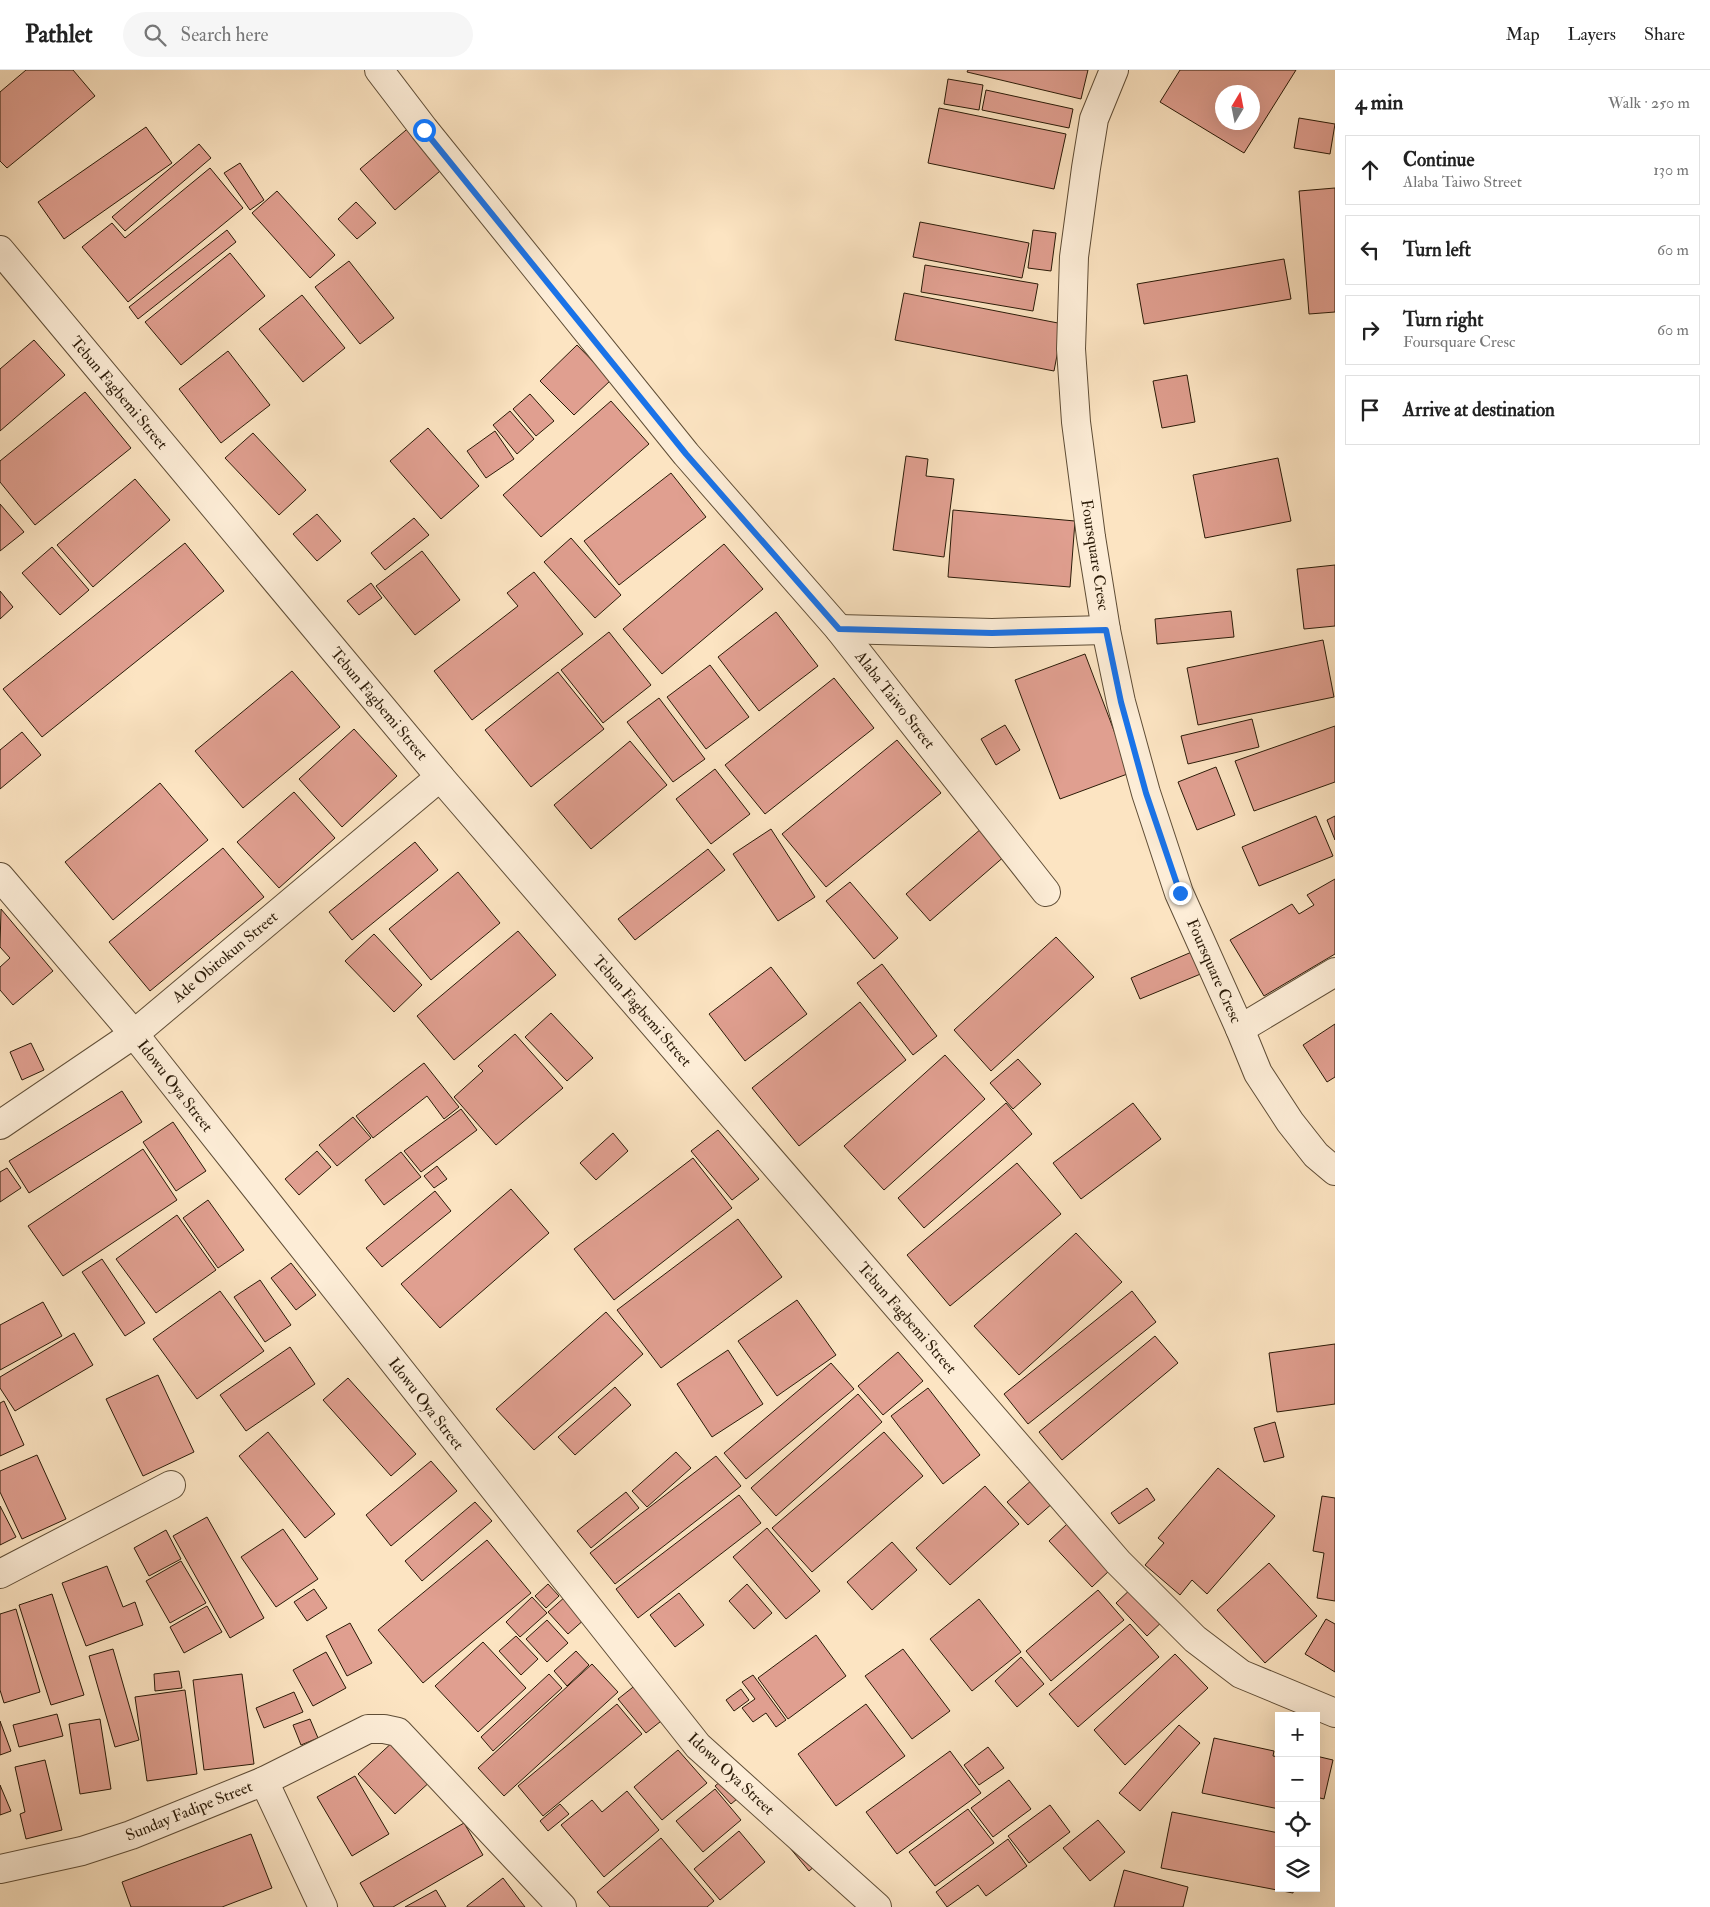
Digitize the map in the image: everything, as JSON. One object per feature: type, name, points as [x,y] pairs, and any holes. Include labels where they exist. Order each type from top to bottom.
[{"type":"street","name":"Alaba Taiwo Street","points":[[379,70],[424,130],[686,454],[839,629],[1046,892]]},
{"type":"street","name":"Foursquare Cresc","points":[[1114,70],[1094,119],[1086,168],[1074,256],[1071,349],[1076,422],[1091,537],[1106,630],[1121,702],[1146,793],[1180,893],[1258,1073],[1290,1122],[1316,1155],[1335,1171]]},
{"type":"street","name":"Tebun Fagbemi Street","points":[[0,250],[440,777],[1118,1562],[1195,1639],[1241,1674],[1335,1713]]},
{"type":"street","points":[[839,629],[992,633],[1106,630]]},
{"type":"street","name":"Ade Obitokun Street","points":[[0,1125],[134,1034],[440,777]]},
{"type":"street","name":"Idowu Oya Street","points":[[0,877],[134,1034],[698,1746],[877,1907]]},
{"type":"street","points":[[1240,1028],[1335,972]]},
{"type":"street","points":[[0,1574],[171,1485]]},
{"type":"street","name":"Sunday Fadipe Street","points":[[0,1869],[82,1851],[131,1835],[264,1781],[368,1729],[384,1729],[398,1732],[562,1907]]},
{"type":"street","points":[[264,1781],[323,1907]]},
{"type":"building","points":[[26,70],[73,70],[95,96],[7,168],[0,161],[0,92]]},
{"type":"building","points":[[968,70],[1088,70],[1081,99],[967,72]]},
{"type":"building","points":[[1180,70],[1296,70],[1260,127],[1260,85],[1215,85],[1215,130],[1258,130],[1244,153],[1160,102]]},
{"type":"building","points":[[948,79],[983,85],[979,110],[944,104]]},
{"type":"building","points":[[986,90],[1073,109],[1069,128],[982,110]]},
{"type":"building","points":[[939,108],[1066,134],[1054,189],[928,163]]},
{"type":"building","points":[[1299,118],[1335,124],[1330,154],[1294,148]]},
{"type":"building","points":[[412,125],[447,165],[395,210],[360,169]]},
{"type":"building","points":[[146,127],[172,163],[64,239],[38,202]]},
{"type":"building","points":[[199,144],[211,158],[125,231],[112,217]]},
{"type":"building","points":[[240,163],[264,200],[250,210],[224,173]]},
{"type":"building","points":[[210,168],[243,208],[128,302],[82,247],[112,223],[125,238]]},
{"type":"building","points":[[1335,188],[1335,312],[1309,314],[1299,191]]},
{"type":"building","points":[[277,191],[335,255],[310,278],[252,213]]},
{"type":"building","points":[[356,202],[376,223],[357,239],[338,219]]},
{"type":"building","points":[[920,222],[1029,243],[1022,278],[913,257]]},
{"type":"building","points":[[227,230],[236,242],[138,319],[129,307]]},
{"type":"building","points":[[1033,230],[1056,233],[1051,271],[1028,268]]},
{"type":"building","points":[[230,253],[265,296],[181,365],[145,322]]},
{"type":"building","points":[[1284,259],[1291,299],[1144,324],[1137,284]]},
{"type":"building","points":[[349,261],[394,318],[360,344],[315,287]]},
{"type":"building","points":[[925,265],[1038,284],[1033,311],[921,292]]},
{"type":"building","points":[[904,293],[1063,324],[1054,371],[895,340]]},
{"type":"building","points":[[302,295],[345,348],[303,382],[259,329]]},
{"type":"building","points":[[34,340],[65,375],[0,431],[0,369]]},
{"type":"building","points":[[577,345],[611,380],[574,415],[540,381]]},
{"type":"building","points":[[228,351],[270,405],[221,443],[179,389]]},
{"type":"building","points":[[1187,375],[1195,422],[1162,428],[1153,381]]},
{"type":"building","points":[[85,392],[131,448],[35,525],[0,482],[0,461]]},
{"type":"building","points":[[530,394],[554,421],[536,436],[513,409]]},
{"type":"building","points":[[611,401],[649,444],[541,537],[503,495]]},
{"type":"building","points":[[510,411],[534,439],[517,454],[493,425]]},
{"type":"building","points":[[428,428],[479,486],[441,519],[390,461]]},
{"type":"building","points":[[495,431],[514,459],[486,478],[467,451]]},
{"type":"building","points":[[253,433],[306,490],[279,515],[225,458]]},
{"type":"building","points":[[906,456],[928,459],[926,476],[954,479],[944,557],[893,550]]},
{"type":"building","points":[[1278,458],[1291,521],[1205,538],[1193,475]]},
{"type":"building","points":[[671,473],[706,517],[619,585],[584,541]]},
{"type":"building","points":[[135,479],[170,520],[93,587],[57,545]]},
{"type":"building","points":[[0,504],[24,532],[0,551]]},
{"type":"building","points":[[953,510],[1075,521],[1070,587],[948,577]]},
{"type":"building","points":[[317,514],[341,541],[317,561],[293,534]]},
{"type":"building","points":[[414,518],[429,535],[385,570],[371,553]]},
{"type":"building","points":[[571,538],[621,595],[595,618],[544,562]]},
{"type":"building","points":[[185,543],[224,591],[42,737],[3,689]]},
{"type":"building","points":[[724,544],[763,589],[662,674],[623,629]]},
{"type":"building","points":[[52,547],[89,590],[60,615],[22,573]]},
{"type":"building","points":[[422,551],[460,600],[415,635],[376,586]]},
{"type":"building","points":[[1335,565],[1335,626],[1304,629],[1297,569]]},
{"type":"building","points":[[534,572],[583,634],[472,720],[434,671],[518,606],[507,593]]},
{"type":"building","points":[[371,583],[382,598],[359,615],[347,601]]},
{"type":"building","points":[[0,591],[13,607],[0,619]]},
{"type":"building","points":[[1231,611],[1234,637],[1157,644],[1155,619]]},
{"type":"building","points":[[776,612],[818,666],[759,711],[718,657]]},
{"type":"building","points":[[609,632],[651,685],[603,723],[561,670]]},
{"type":"building","points":[[1323,640],[1334,697],[1198,725],[1187,668]]},
{"type":"building","points":[[1085,654],[1130,773],[1060,799],[1015,680]]},
{"type":"building","points":[[710,665],[749,717],[706,749],[667,697]]},
{"type":"building","points":[[292,671],[340,727],[243,808],[195,751]]},
{"type":"building","points":[[558,672],[604,729],[531,787],[485,730]]},
{"type":"building","points":[[834,678],[874,728],[765,814],[725,765]]},
{"type":"building","points":[[659,698],[705,759],[673,782],[627,722]]},
{"type":"building","points":[[1252,719],[1259,747],[1188,764],[1181,736]]},
{"type":"building","points":[[1005,725],[1020,750],[996,765],[981,739]]},
{"type":"building","points":[[1335,726],[1335,782],[1254,811],[1235,761]]},
{"type":"building","points":[[354,729],[397,776],[342,827],[299,779]]},
{"type":"building","points":[[22,732],[41,755],[0,789],[0,750]]},
{"type":"building","points":[[897,740],[941,793],[826,887],[782,834]]},
{"type":"building","points":[[630,741],[667,785],[591,849],[554,805]]},
{"type":"building","points":[[1216,767],[1235,815],[1197,830],[1178,782]]},
{"type":"building","points":[[715,769],[750,814],[711,844],[676,799]]},
{"type":"building","points":[[160,783],[208,840],[113,920],[65,862]]},
{"type":"building","points":[[294,792],[335,838],[279,888],[237,842]]},
{"type":"building","points":[[1316,816],[1333,856],[1259,886],[1242,847]]},
{"type":"building","points":[[1335,816],[1335,840],[1327,820]]},
{"type":"building","points":[[982,828],[1006,855],[930,921],[906,894]]},
{"type":"building","points":[[771,829],[815,897],[778,921],[733,854]]},
{"type":"building","points":[[415,842],[438,870],[352,940],[329,912]]},
{"type":"building","points":[[223,848],[264,897],[150,991],[109,942]]},
{"type":"building","points":[[708,849],[725,870],[635,940],[618,919]]},
{"type":"building","points":[[458,872],[500,923],[431,980],[389,929]]},
{"type":"building","points":[[1335,879],[1335,954],[1264,996],[1230,940],[1292,904],[1299,914],[1314,905],[1307,895]]},
{"type":"building","points":[[850,882],[898,938],[874,959],[826,901]]},
{"type":"building","points":[[1,909],[53,971],[13,1005],[0,990],[0,967],[10,958],[0,947]]},
{"type":"building","points":[[518,931],[556,975],[454,1060],[417,1016]]},
{"type":"building","points":[[374,934],[422,985],[394,1012],[345,961]]},
{"type":"building","points":[[1056,937],[1094,977],[991,1071],[954,1030]]},
{"type":"building","points":[[1194,951],[1203,973],[1140,999],[1131,978]]},
{"type":"building","points":[[882,964],[937,1036],[913,1055],[857,983]]},
{"type":"building","points":[[771,967],[807,1014],[745,1061],[709,1014]]},
{"type":"building","points":[[860,1002],[906,1060],[799,1146],[752,1088]]},
{"type":"building","points":[[551,1013],[593,1058],[567,1081],[525,1037]]},
{"type":"building","points":[[1335,1024],[1335,1077],[1327,1082],[1303,1045]]},
{"type":"building","points":[[515,1034],[563,1088],[496,1145],[454,1097],[483,1071],[478,1066]]},
{"type":"building","points":[[31,1043],[44,1070],[22,1080],[10,1052]]},
{"type":"building","points":[[945,1055],[985,1099],[884,1190],[844,1146]]},
{"type":"building","points":[[1018,1059],[1041,1084],[1013,1109],[990,1083]]},
{"type":"building","points":[[424,1063],[459,1107],[444,1119],[427,1096],[373,1138],[356,1116]]},
{"type":"building","points":[[122,1091],[142,1122],[29,1193],[9,1161]]},
{"type":"building","points":[[1006,1103],[1032,1134],[924,1228],[898,1198]]},
{"type":"building","points":[[1133,1103],[1161,1139],[1081,1199],[1053,1163]]},
{"type":"building","points":[[461,1109],[477,1130],[421,1172],[404,1151]]},
{"type":"building","points":[[353,1117],[371,1138],[337,1166],[319,1145]]},
{"type":"building","points":[[173,1122],[206,1171],[176,1191],[143,1142]]},
{"type":"building","points":[[718,1130],[759,1179],[732,1200],[691,1151]]},
{"type":"building","points":[[613,1133],[628,1151],[596,1180],[580,1163]]},
{"type":"building","points":[[143,1149],[177,1200],[63,1276],[28,1226]]},
{"type":"building","points":[[317,1151],[331,1167],[299,1195],[285,1179]]},
{"type":"building","points":[[401,1152],[421,1177],[384,1205],[365,1180]]},
{"type":"building","points":[[693,1158],[732,1208],[614,1300],[574,1249]]},
{"type":"building","points":[[1017,1163],[1061,1214],[950,1306],[907,1255]]},
{"type":"building","points":[[437,1166],[447,1179],[434,1188],[424,1176]]},
{"type":"building","points":[[7,1168],[21,1188],[0,1202],[0,1172]]},
{"type":"building","points":[[511,1189],[549,1233],[440,1328],[401,1284]]},
{"type":"building","points":[[435,1191],[451,1211],[382,1267],[366,1248]]},
{"type":"building","points":[[208,1200],[244,1250],[218,1268],[183,1218]]},
{"type":"building","points":[[177,1215],[216,1270],[156,1313],[116,1259]]},
{"type":"building","points":[[738,1219],[782,1277],[661,1368],[617,1310]]},
{"type":"building","points":[[1076,1233],[1122,1282],[1019,1375],[974,1326]]},
{"type":"building","points":[[102,1259],[145,1323],[125,1336],[82,1272]]},
{"type":"building","points":[[291,1263],[316,1295],[296,1310],[271,1278]]},
{"type":"building","points":[[260,1280],[291,1325],[265,1342],[234,1297]]},
{"type":"building","points":[[220,1291],[264,1351],[197,1399],[153,1339]]},
{"type":"building","points":[[1132,1291],[1156,1322],[1028,1424],[1004,1394]]},
{"type":"building","points":[[797,1300],[836,1355],[777,1396],[738,1341]]},
{"type":"building","points":[[43,1302],[62,1336],[0,1370],[0,1325]]},
{"type":"building","points":[[606,1312],[643,1354],[534,1450],[496,1409]]},
{"type":"building","points":[[74,1333],[93,1365],[15,1411],[0,1388],[0,1377]]},
{"type":"building","points":[[1155,1336],[1178,1363],[1062,1460],[1039,1432]]},
{"type":"building","points":[[1335,1344],[1335,1404],[1277,1412],[1269,1353]]},
{"type":"building","points":[[290,1347],[315,1384],[246,1431],[220,1395]]},
{"type":"building","points":[[728,1350],[763,1404],[712,1437],[677,1384]]},
{"type":"building","points":[[898,1352],[923,1381],[883,1415],[858,1386]]},
{"type":"building","points":[[831,1363],[854,1389],[746,1479],[724,1453]]},
{"type":"building","points":[[158,1375],[194,1452],[143,1476],[106,1399]]},
{"type":"building","points":[[348,1378],[416,1454],[391,1476],[323,1400]]},
{"type":"building","points":[[615,1387],[631,1405],[575,1455],[558,1437]]},
{"type":"building","points":[[928,1388],[980,1455],[943,1484],[891,1416]]},
{"type":"building","points":[[858,1394],[882,1422],[776,1516],[751,1488]]},
{"type":"building","points":[[4,1401],[24,1445],[0,1456],[0,1403]]},
{"type":"building","points":[[1275,1422],[1284,1457],[1264,1462],[1254,1428]]},
{"type":"building","points":[[268,1432],[335,1514],[305,1538],[239,1456]]},
{"type":"building","points":[[884,1432],[923,1476],[812,1572],[772,1528]]},
{"type":"building","points":[[676,1452],[691,1468],[647,1507],[632,1491]]},
{"type":"building","points":[[37,1455],[66,1519],[22,1539],[0,1492],[0,1471]]},
{"type":"building","points":[[716,1456],[741,1486],[615,1584],[590,1553]]},
{"type":"building","points":[[431,1461],[457,1491],[391,1546],[366,1515]]},
{"type":"building","points":[[1218,1468],[1275,1516],[1207,1594],[1192,1580],[1180,1595],[1145,1565],[1164,1543],[1158,1538]]},
{"type":"building","points":[[1033,1479],[1054,1502],[1028,1525],[1007,1502]]},
{"type":"building","points":[[985,1486],[1019,1524],[950,1585],[916,1548]]},
{"type":"building","points":[[1147,1488],[1155,1500],[1119,1524],[1111,1513]]},
{"type":"building","points":[[626,1492],[639,1508],[591,1548],[577,1531]]},
{"type":"building","points":[[739,1495],[761,1523],[638,1618],[616,1589]]},
{"type":"building","points":[[1322,1496],[1335,1498],[1335,1601],[1317,1598],[1324,1553],[1313,1551]]},
{"type":"building","points":[[475,1502],[492,1521],[422,1581],[405,1561]]},
{"type":"building","points":[[0,1506],[16,1537],[0,1545]]},
{"type":"building","points":[[207,1517],[264,1618],[230,1638],[173,1536]]},
{"type":"building","points":[[1067,1524],[1110,1570],[1092,1587],[1049,1541]]},
{"type":"building","points":[[767,1528],[820,1591],[786,1619],[733,1557]]},
{"type":"building","points":[[283,1529],[318,1579],[276,1607],[241,1557]]},
{"type":"building","points":[[166,1530],[181,1559],[149,1576],[134,1548]]},
{"type":"building","points":[[487,1540],[531,1593],[423,1683],[378,1630]]},
{"type":"building","points":[[892,1542],[917,1570],[872,1610],[847,1582]]},
{"type":"building","points":[[181,1561],[206,1603],[170,1623],[146,1581]]},
{"type":"building","points":[[1269,1563],[1317,1616],[1265,1663],[1217,1610]]},
{"type":"building","points":[[107,1566],[123,1607],[135,1602],[143,1625],[86,1646],[62,1583]]},
{"type":"building","points":[[548,1584],[559,1596],[546,1608],[535,1596]]},
{"type":"building","points":[[747,1584],[772,1613],[754,1629],[729,1601]]},
{"type":"building","points":[[1135,1585],[1166,1618],[1147,1636],[1116,1603]]},
{"type":"building","points":[[314,1589],[327,1608],[307,1621],[294,1602]]},
{"type":"building","points":[[1098,1590],[1124,1620],[1051,1681],[1026,1651]]},
{"type":"building","points":[[679,1593],[704,1625],[675,1647],[650,1615]]},
{"type":"building","points":[[52,1594],[84,1695],[51,1705],[19,1605]]},
{"type":"building","points":[[566,1596],[586,1618],[568,1634],[548,1612]]},
{"type":"building","points":[[532,1597],[547,1613],[520,1637],[506,1622]]},
{"type":"building","points":[[979,1599],[1021,1652],[972,1691],[930,1639]]},
{"type":"building","points":[[207,1606],[222,1632],[184,1653],[170,1627]]},
{"type":"building","points":[[16,1609],[40,1692],[4,1703],[0,1690],[0,1614]]},
{"type":"building","points":[[1326,1619],[1335,1624],[1335,1672],[1305,1654]]},
{"type":"building","points":[[547,1620],[568,1643],[547,1662],[526,1639]]},
{"type":"building","points":[[350,1623],[372,1663],[347,1676],[326,1636]]},
{"type":"building","points":[[1130,1624],[1159,1657],[1078,1727],[1049,1694]]},
{"type":"building","points":[[816,1635],[846,1676],[788,1719],[758,1678]]},
{"type":"building","points":[[516,1636],[538,1659],[521,1675],[499,1651]]},
{"type":"building","points":[[483,1642],[526,1688],[478,1732],[435,1686]]},
{"type":"building","points":[[113,1649],[139,1740],[115,1747],[89,1656]]},
{"type":"building","points":[[903,1649],[950,1711],[912,1739],[865,1676]]},
{"type":"building","points":[[576,1651],[589,1665],[567,1686],[554,1671]]},
{"type":"building","points":[[326,1652],[346,1688],[313,1706],[293,1670]]},
{"type":"building","points":[[1175,1654],[1208,1688],[1125,1765],[1094,1730]]},
{"type":"building","points":[[1021,1657],[1044,1684],[1017,1707],[995,1681]]},
{"type":"building","points":[[592,1664],[618,1692],[504,1796],[478,1768]]},
{"type":"building","points":[[179,1671],[182,1688],[155,1691],[154,1674]]},
{"type":"building","points":[[242,1674],[254,1764],[204,1770],[193,1680]]},
{"type":"building","points":[[549,1674],[562,1688],[493,1751],[481,1737]]},
{"type":"building","points":[[753,1675],[786,1720],[776,1727],[766,1713],[753,1722],[742,1708],[755,1699],[742,1682]]},
{"type":"building","points":[[637,1684],[665,1718],[646,1733],[618,1699]]},
{"type":"building","points":[[741,1689],[749,1700],[734,1711],[726,1700]]},
{"type":"building","points":[[185,1690],[197,1774],[147,1781],[135,1697]]},
{"type":"building","points":[[294,1692],[303,1712],[264,1728],[256,1708]]},
{"type":"building","points":[[617,1704],[642,1734],[543,1816],[518,1786]]},
{"type":"building","points":[[866,1704],[905,1756],[836,1806],[798,1754]]},
{"type":"building","points":[[57,1714],[63,1736],[19,1747],[13,1725]]},
{"type":"building","points":[[100,1719],[111,1789],[80,1794],[69,1724]]},
{"type":"building","points":[[310,1719],[318,1738],[301,1745],[293,1725]]},
{"type":"building","points":[[0,1721],[11,1751],[0,1755]]},
{"type":"building","points":[[1179,1725],[1200,1743],[1140,1811],[1119,1793]]},
{"type":"building","points":[[1214,1738],[1274,1751],[1275,1808],[1202,1793]]},
{"type":"building","points":[[395,1740],[433,1779],[395,1814],[358,1774]]},
{"type":"building","points":[[988,1747],[1004,1768],[979,1785],[964,1765]]},
{"type":"building","points":[[678,1750],[707,1783],[662,1820],[634,1787]]},
{"type":"building","points":[[950,1751],[981,1793],[897,1854],[866,1812]]},
{"type":"building","points":[[1320,1757],[1333,1760],[1324,1799],[1320,1798]]},
{"type":"building","points":[[45,1760],[62,1830],[26,1839],[20,1814],[25,1812],[15,1767]]},
{"type":"building","points":[[355,1776],[389,1834],[352,1856],[317,1797]]},
{"type":"building","points":[[727,1776],[743,1794],[731,1804],[715,1786]]},
{"type":"building","points":[[1009,1780],[1031,1809],[993,1837],[971,1808]]},
{"type":"building","points":[[0,1785],[11,1811],[0,1815]]},
{"type":"building","points":[[715,1789],[741,1820],[703,1852],[676,1821]]},
{"type":"building","points":[[627,1791],[659,1830],[604,1877],[561,1825],[592,1800],[602,1812]]},
{"type":"building","points":[[560,1804],[569,1814],[548,1831],[540,1821]]},
{"type":"building","points":[[1050,1805],[1070,1832],[1029,1863],[1008,1836]]},
{"type":"building","points":[[968,1809],[994,1843],[935,1886],[909,1852]]},
{"type":"building","points":[[1172,1812],[1275,1832],[1275,1890],[1161,1868]]},
{"type":"building","points":[[1098,1820],[1125,1852],[1090,1881],[1063,1848]]},
{"type":"building","points":[[464,1823],[483,1855],[393,1907],[374,1907],[360,1883]]},
{"type":"building","points":[[739,1831],[765,1862],[720,1900],[694,1869]]},
{"type":"building","points":[[251,1834],[272,1888],[222,1907],[131,1907],[122,1882]]},
{"type":"building","points":[[661,1838],[714,1901],[707,1907],[610,1907],[597,1892]]},
{"type":"building","points":[[801,1839],[820,1862],[809,1871],[790,1848]]},
{"type":"building","points":[[1008,1839],[1027,1866],[986,1896],[978,1885],[947,1907],[936,1892]]},
{"type":"building","points":[[1124,1870],[1188,1887],[1183,1907],[1114,1907]]},
{"type":"building","points":[[503,1878],[525,1907],[467,1907],[467,1906]]},
{"type":"building","points":[[436,1890],[446,1907],[405,1907]]},
{"type":"route","points":[[424,130],[686,454],[839,629],[992,633],[1106,630],[1121,702],[1146,793],[1180,893]]}]
